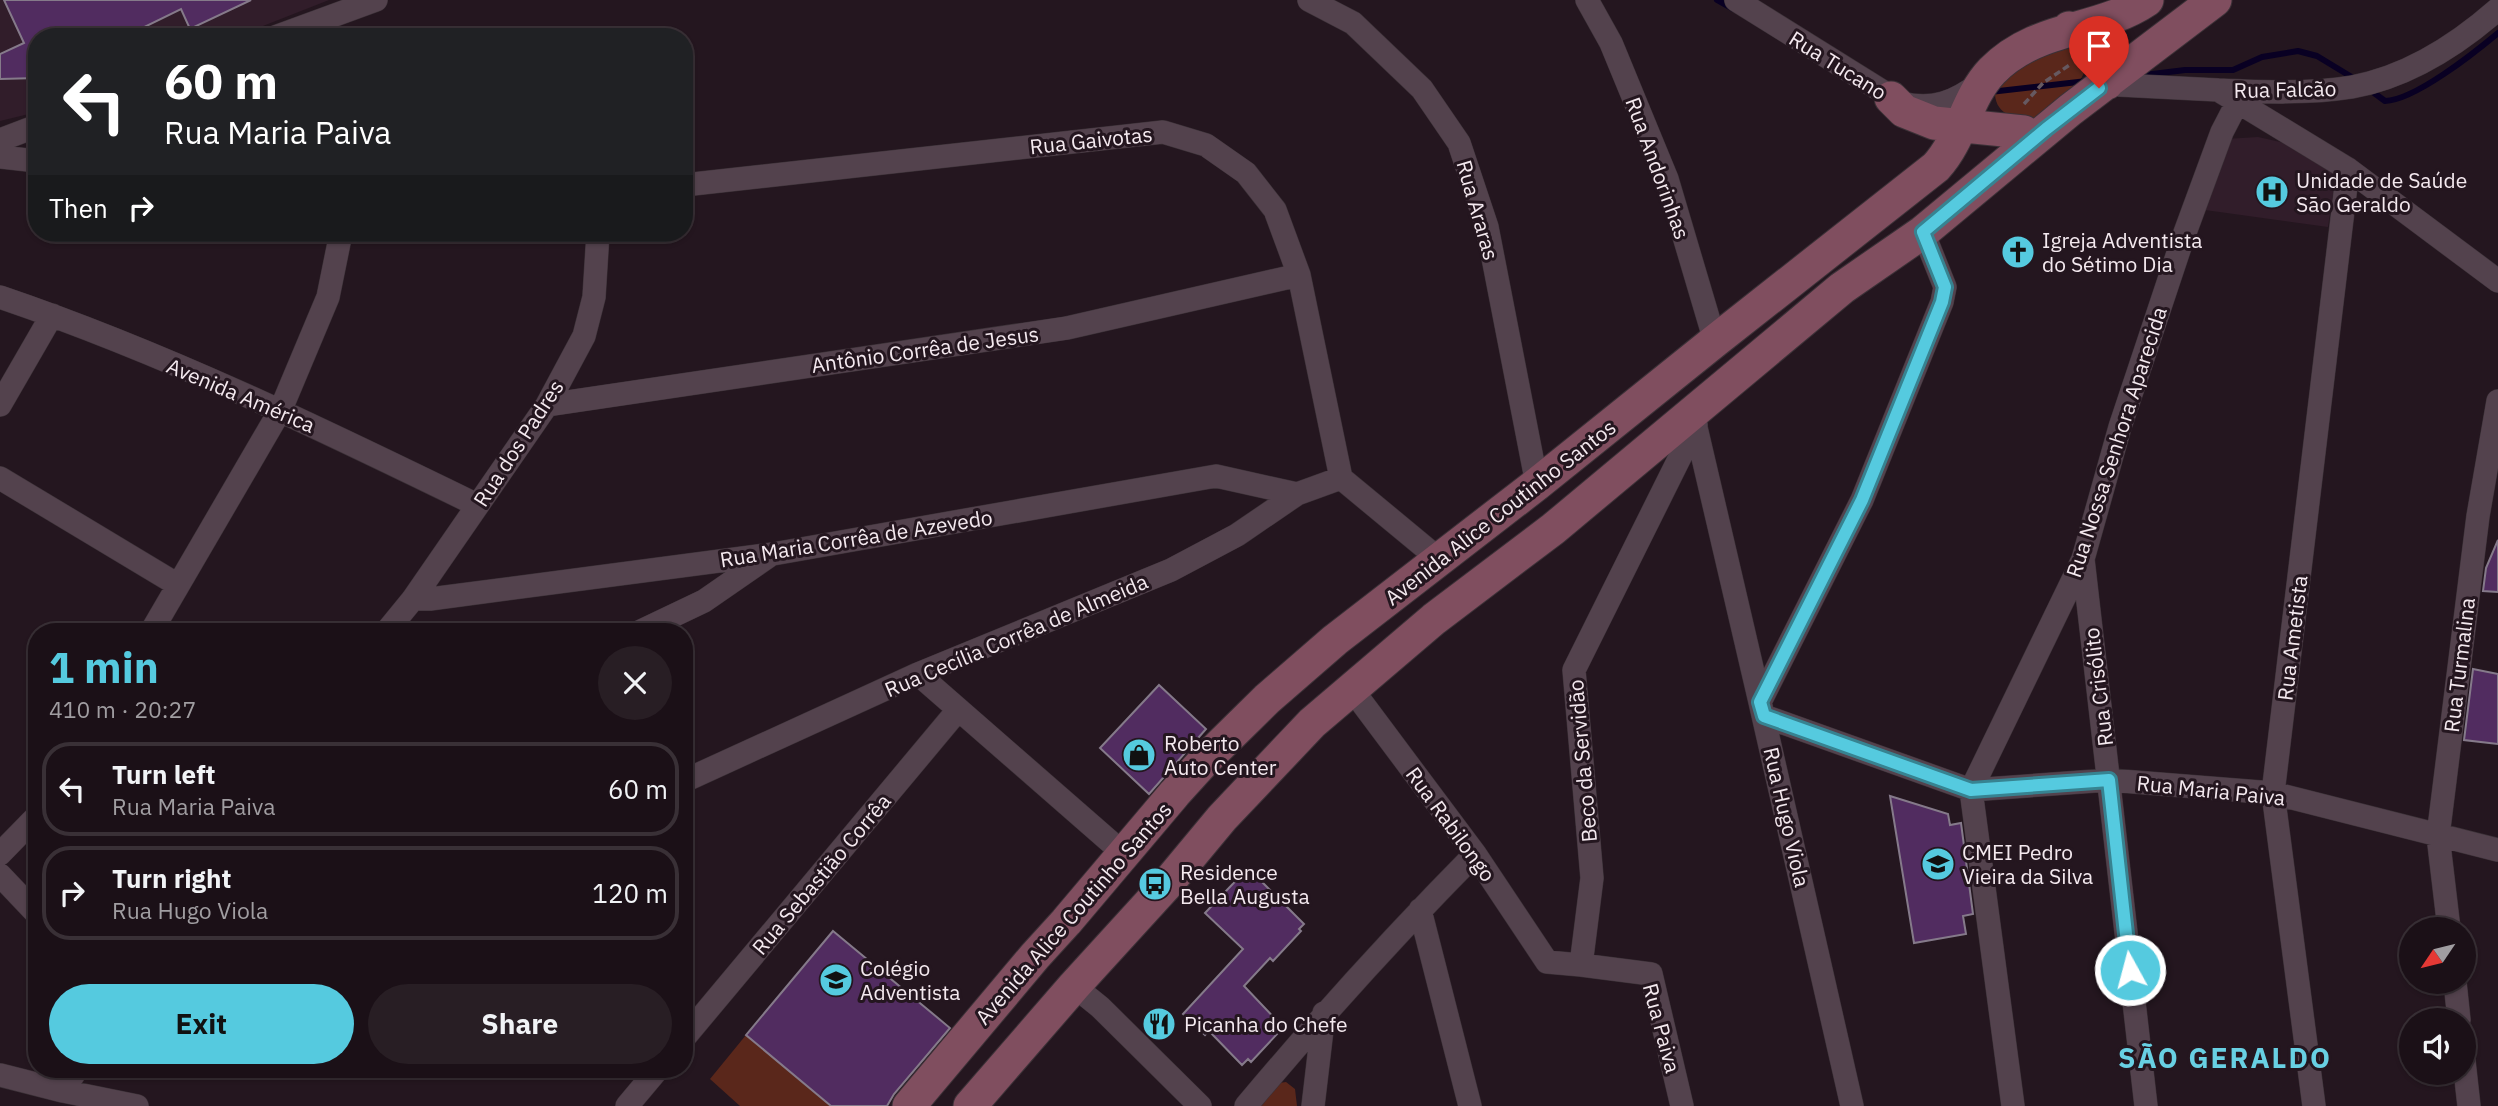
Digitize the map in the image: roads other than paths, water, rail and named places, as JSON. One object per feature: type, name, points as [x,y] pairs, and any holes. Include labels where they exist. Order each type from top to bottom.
[{"type":"main road","name":"Avenida Alice Coutinho Santos","points":[[909,1106],[1123,853],[1205,760],[1258,708],[1335,640],[1537,484],[1936,167],[1950,150],[1983,81],[2011,54],[2068,28],[2108,19],[2145,0]]},
{"type":"main road","name":"Avenida Alice Coutinho Santos","points":[[970,1106],[1282,751],[1351,688],[1434,619],[1694,419],[1842,288],[1923,232],[2030,134],[2107,83],[2215,0]]},
{"type":"main road","points":[[2068,28],[2087,39],[2097,51],[2104,65],[2107,83]]},
{"type":"main road","points":[[1983,81],[1983,91],[1990,109],[2004,122],[2030,134]]},
{"type":"main road","points":[[1901,107],[1934,123],[2030,134]]},
{"type":"main road","points":[[1901,107],[1920,123],[1932,141],[1936,167]]},
{"type":"street","points":[[298,28],[376,0]]},
{"type":"street","name":"Rua Araras","points":[[1309,0],[1353,23],[1412,79],[1422,89],[1459,143],[1487,227],[1537,484]]},
{"type":"street","name":"Rua Andorinhas","points":[[1587,0],[1611,43],[1667,179],[1715,341]]},
{"type":"street","name":"Rua Tucano","points":[[1736,0],[1901,107],[1939,105],[1954,101],[1983,81]]},
{"type":"street","name":"Rua Falcão","points":[[2107,83],[2287,93],[2354,86],[2406,69],[2435,55],[2498,9]]},
{"type":"street","name":"Rua Falcão","points":[[2218,90],[2348,169],[2498,281]]},
{"type":"street","name":"Rua Nossa Senhora Aparecida","points":[[1971,790],[2083,559],[2120,427],[2183,238],[2222,132],[2237,103]]},
{"type":"street","points":[[0,140],[28,129]]},
{"type":"street","name":"Rua Gaivotas","points":[[693,184],[1163,132],[1206,145],[1246,173],[1275,210],[1299,275],[1341,478]]},
{"type":"street","points":[[0,157],[28,160]]},
{"type":"street","name":"Rua Ametista","points":[[2314,1106],[2273,793],[2348,169]]},
{"type":"street","points":[[1762,709],[1862,500],[1942,302],[1945,287],[1923,232]]},
{"type":"street","points":[[156,623],[281,409],[328,297],[339,242]]},
{"type":"street","name":"Rua dos Padres","points":[[393,623],[547,405],[583,336],[594,297],[597,242]]},
{"type":"street","name":"Antônio Corrêa de Jesus","points":[[547,405],[1068,328],[1299,275]]},
{"type":"street","name":"Avenida América","points":[[0,297],[52,315],[281,409],[477,505]]},
{"type":"street","points":[[0,405],[52,315]]},
{"type":"street","name":"Rua Turmalina","points":[[2448,917],[2438,836],[2478,516],[2498,401]]},
{"type":"street","points":[[1694,419],[1762,709]]},
{"type":"street","name":"Beco da Servidão","points":[[1581,965],[1592,878],[1574,670],[1694,419]]},
{"type":"street","name":"Rua Maria Corrêa de Azevedo","points":[[412,599],[430,599],[773,554],[1216,476],[1297,494]]},
{"type":"street","points":[[0,478],[178,585]]},
{"type":"street","points":[[1341,478],[1440,560]]},
{"type":"street","name":"Rua Cecília Corrêa de Almeida","points":[[693,777],[919,674],[1171,570],[1237,535],[1297,494],[1341,478]]},
{"type":"street","points":[[658,623],[704,601],[773,554]]},
{"type":"street","name":"Rua Crisólito","points":[[2083,559],[2146,1106]]},
{"type":"street","points":[[919,674],[1123,853]]},
{"type":"street","name":"Rua Rabilongo","points":[[1351,688],[1475,855],[1547,962],[1581,965]]},
{"type":"street","name":"Rua Maria Paiva","points":[[1762,709],[1971,790],[2109,780],[2273,793],[2498,850]]},
{"type":"street","name":"Rua Hugo Viola","points":[[1762,709],[1852,1106]]},
{"type":"street","name":"Rua Sebastião Corrêa","points":[[693,1027],[958,710]]},
{"type":"street","points":[[1971,790],[2013,1106]]},
{"type":"street","points":[[0,854],[28,826]]},
{"type":"street","points":[[1246,1106],[1324,1013],[1475,855]]},
{"type":"street","points":[[0,875],[28,905]]},
{"type":"street","points":[[1420,910],[1470,1106]]},
{"type":"street","name":"Rua Paiva","points":[[1581,965],[1651,974],[1682,1106]]},
{"type":"street","points":[[1074,986],[1100,1007],[1200,1106]]},
{"type":"street","points":[[1313,1106],[1324,1013]]},
{"type":"street","points":[[0,1075],[137,1106]]},
{"type":"street","points":[[63,1091],[71,1078]]},
{"type":"street","points":[[627,1106],[650,1078]]},
{"type":"street","points":[[2467,1085],[2469,1106]]},
{"type":"waterway","points":[[1717,0],[1733,9]]},
{"type":"waterway","points":[[2370,90],[2385,101],[2412,93],[2444,74],[2498,33]]},
{"type":"waterway","points":[[2136,76],[2185,70],[2233,70],[2262,57],[2298,51],[2317,56],[2355,79]]},
{"type":"waterway","points":[[1990,92],[2087,81]]},
{"type":"place","name":"Unidade de Saúde São Geraldo","points":[[2272,192]]},
{"type":"place","name":"Igreja Adventista do Sétimo Dia","points":[[2018,252]]},
{"type":"place","name":"Roberto Auto Center","points":[[1139,755]]},
{"type":"place","name":"CMEI Pedro Vieira da Silva","points":[[1938,864]]},
{"type":"place","name":"Residence Bella Augusta","points":[[1155,884]]},
{"type":"place","name":"Colégio Adventista","points":[[836,980]]},
{"type":"place","name":"Picanha do Chefe","points":[[1159,1024]]},
{"type":"district","name":"SÃO GERALDO","points":[[2225,1057]]}]
